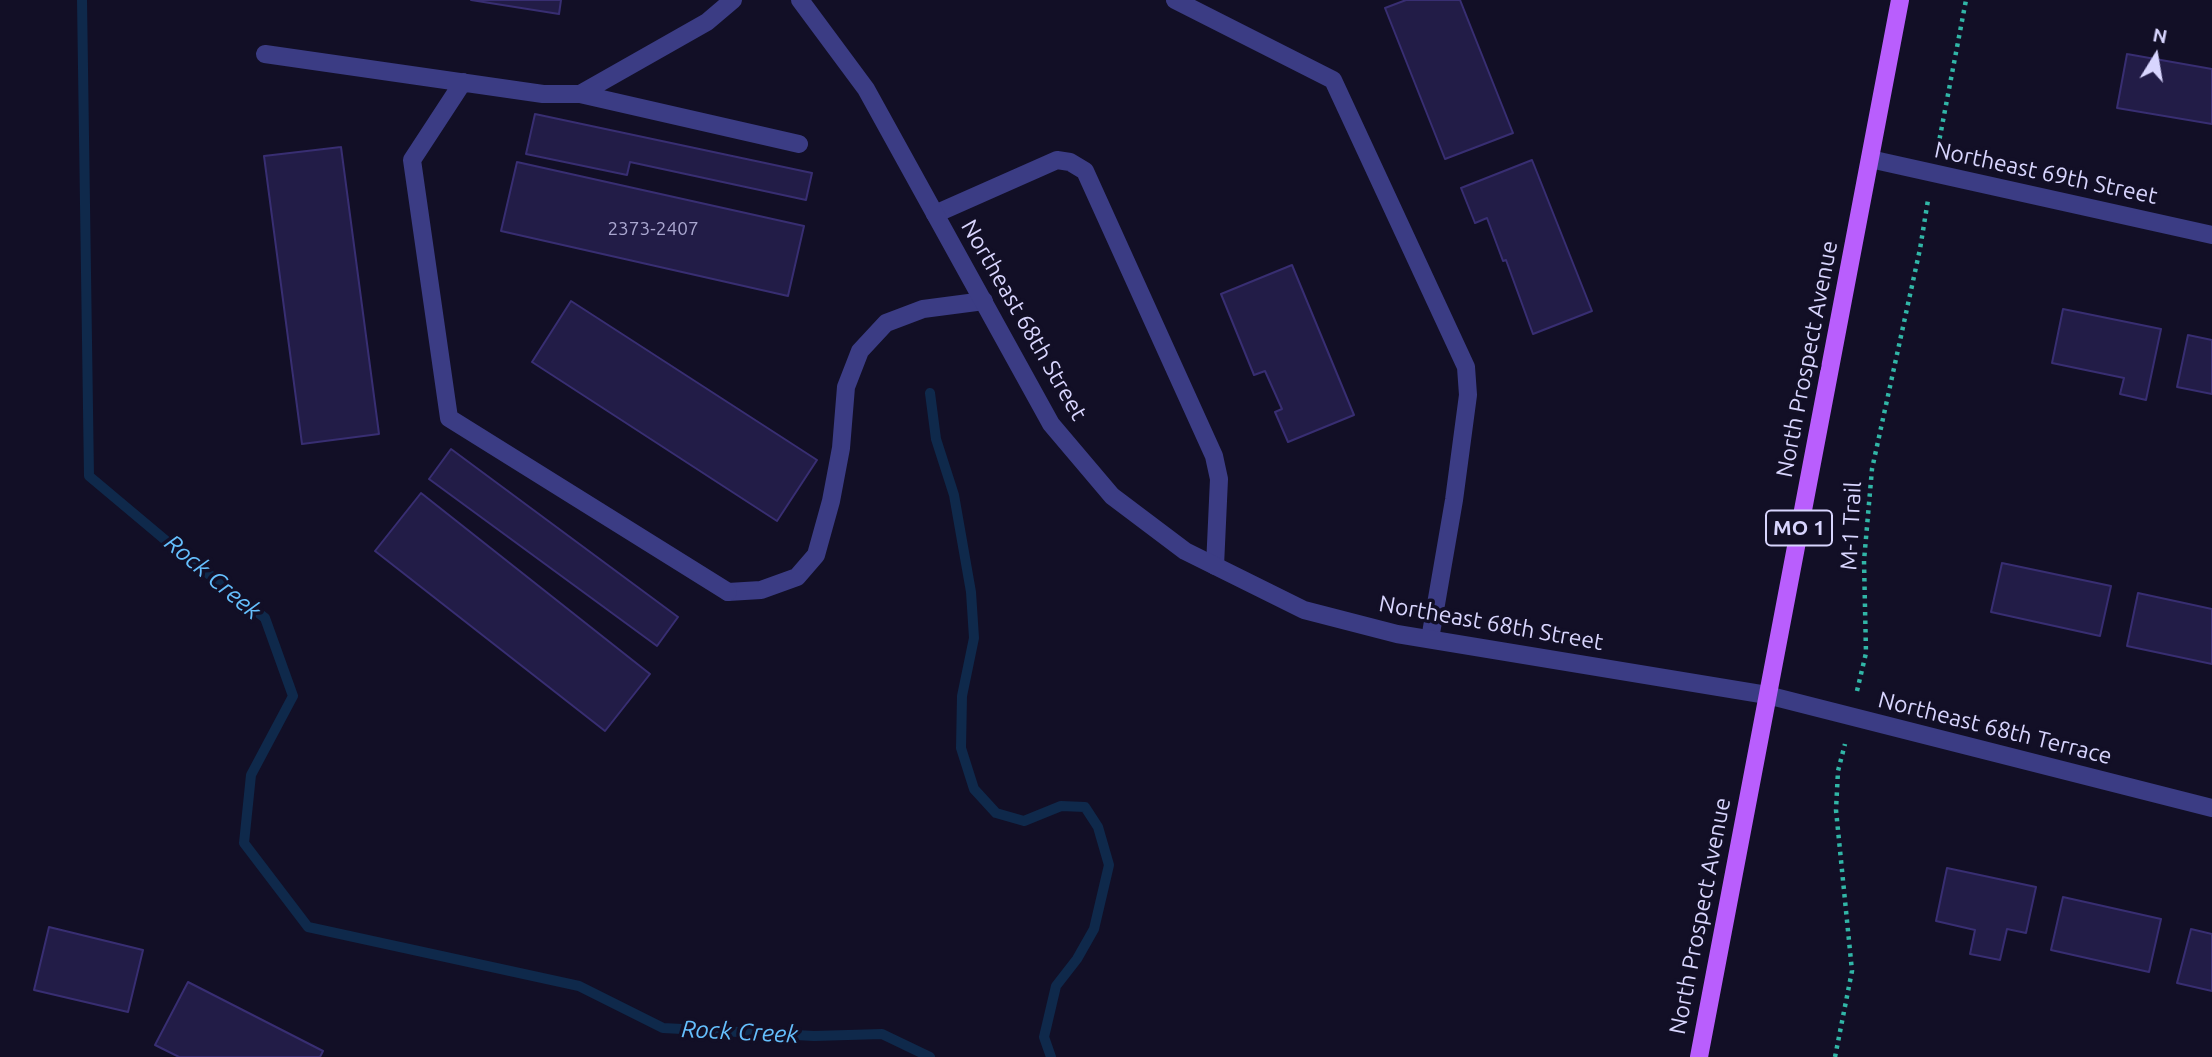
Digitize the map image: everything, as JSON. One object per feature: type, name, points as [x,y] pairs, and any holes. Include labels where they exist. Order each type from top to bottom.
[{"type":"main road","name":"North Prospect Avenue","points":[[1699,1057],[1900,0]]},
{"type":"street","points":[[580,93],[707,22],[733,0]]},
{"type":"street","name":"Northeast 68th Street","points":[[800,0],[866,89],[1051,424],[1112,496],[1185,551],[1304,610],[1430,639],[1767,695]]},
{"type":"street","points":[[1175,0],[1333,80],[1466,367],[1468,395],[1454,500],[1430,639]]},
{"type":"street","points":[[265,54],[543,94],[580,93],[799,144]]},
{"type":"street","points":[[463,82],[412,160],[449,418],[727,592],[761,590],[797,577],[816,555],[831,501],[841,448],[846,387],[860,351],[886,323],[923,309],[984,301]]},
{"type":"street","name":"Northeast 69th Street","points":[[1870,159],[2212,235]]},
{"type":"street","points":[[935,214],[1056,160],[1070,162],[1085,171],[1213,456],[1219,479],[1215,566]]},
{"type":"street","name":"Northeast 68th Terrace","points":[[1767,695],[2212,808]]},
{"type":"path","name":"M-1 Trail","points":[[1835,1057],[1852,971],[1836,810],[1838,771],[1866,653],[1864,561],[1872,469],[1920,249],[1966,0]]},
{"type":"building","points":[[471,0],[561,0],[559,14]]},
{"type":"building","points":[[1406,0],[1460,0],[1513,133],[1445,159],[1385,8]]},
{"type":"building","points":[[2127,54],[2212,69],[2212,124],[2117,108]]},
{"type":"building","points":[[535,114],[812,173],[806,200],[630,162],[627,175],[526,154]]},
{"type":"building","points":[[341,147],[379,434],[302,444],[264,156]]},
{"type":"building","points":[[1532,160],[1592,311],[1533,334],[1506,260],[1503,261],[1487,218],[1475,223],[1461,188]]},
{"type":"building","points":[[517,162],[804,226],[788,296],[501,231]]},
{"type":"building","points":[[1292,265],[1354,415],[1288,442],[1275,412],[1282,409],[1265,371],[1254,375],[1221,294]]},
{"type":"building","points":[[571,301],[817,460],[777,521],[532,362]]},
{"type":"building","points":[[2063,309],[2161,329],[2146,400],[2120,394],[2124,378],[2052,363]]},
{"type":"building","points":[[2188,335],[2212,340],[2212,394],[2177,387]]},
{"type":"building","points":[[451,449],[678,617],[657,646],[429,479]]},
{"type":"building","points":[[421,493],[650,674],[605,731],[375,551]]},
{"type":"building","points":[[2002,563],[2111,586],[2100,636],[1991,612]]},
{"type":"building","points":[[2138,593],[2212,609],[2212,664],[2127,646]]},
{"type":"building","points":[[1947,868],[2036,887],[2026,933],[2007,929],[2000,960],[1970,954],[1975,930],[1936,921]]},
{"type":"building","points":[[2063,897],[2161,919],[2149,972],[2051,950]]},
{"type":"building","points":[[49,927],[143,950],[128,1012],[34,990]]},
{"type":"building","points":[[2191,929],[2212,934],[2212,991],[2177,983]]},
{"type":"building","points":[[188,982],[323,1051],[320,1057],[179,1057],[155,1045]]},
{"type":"waterway","name":"Rock Creek","points":[[82,0],[89,476],[265,618],[293,696],[251,775],[244,843],[308,927],[579,986],[663,1028],[814,1036],[882,1034],[930,1057]]},
{"type":"waterway","points":[[930,393],[936,439],[954,495],[971,592],[974,638],[962,696],[961,748],[974,789],[996,813],[1024,821],[1061,806],[1085,807],[1098,827],[1109,865],[1094,929],[1077,959],[1056,986],[1044,1037],[1051,1057]]}]
